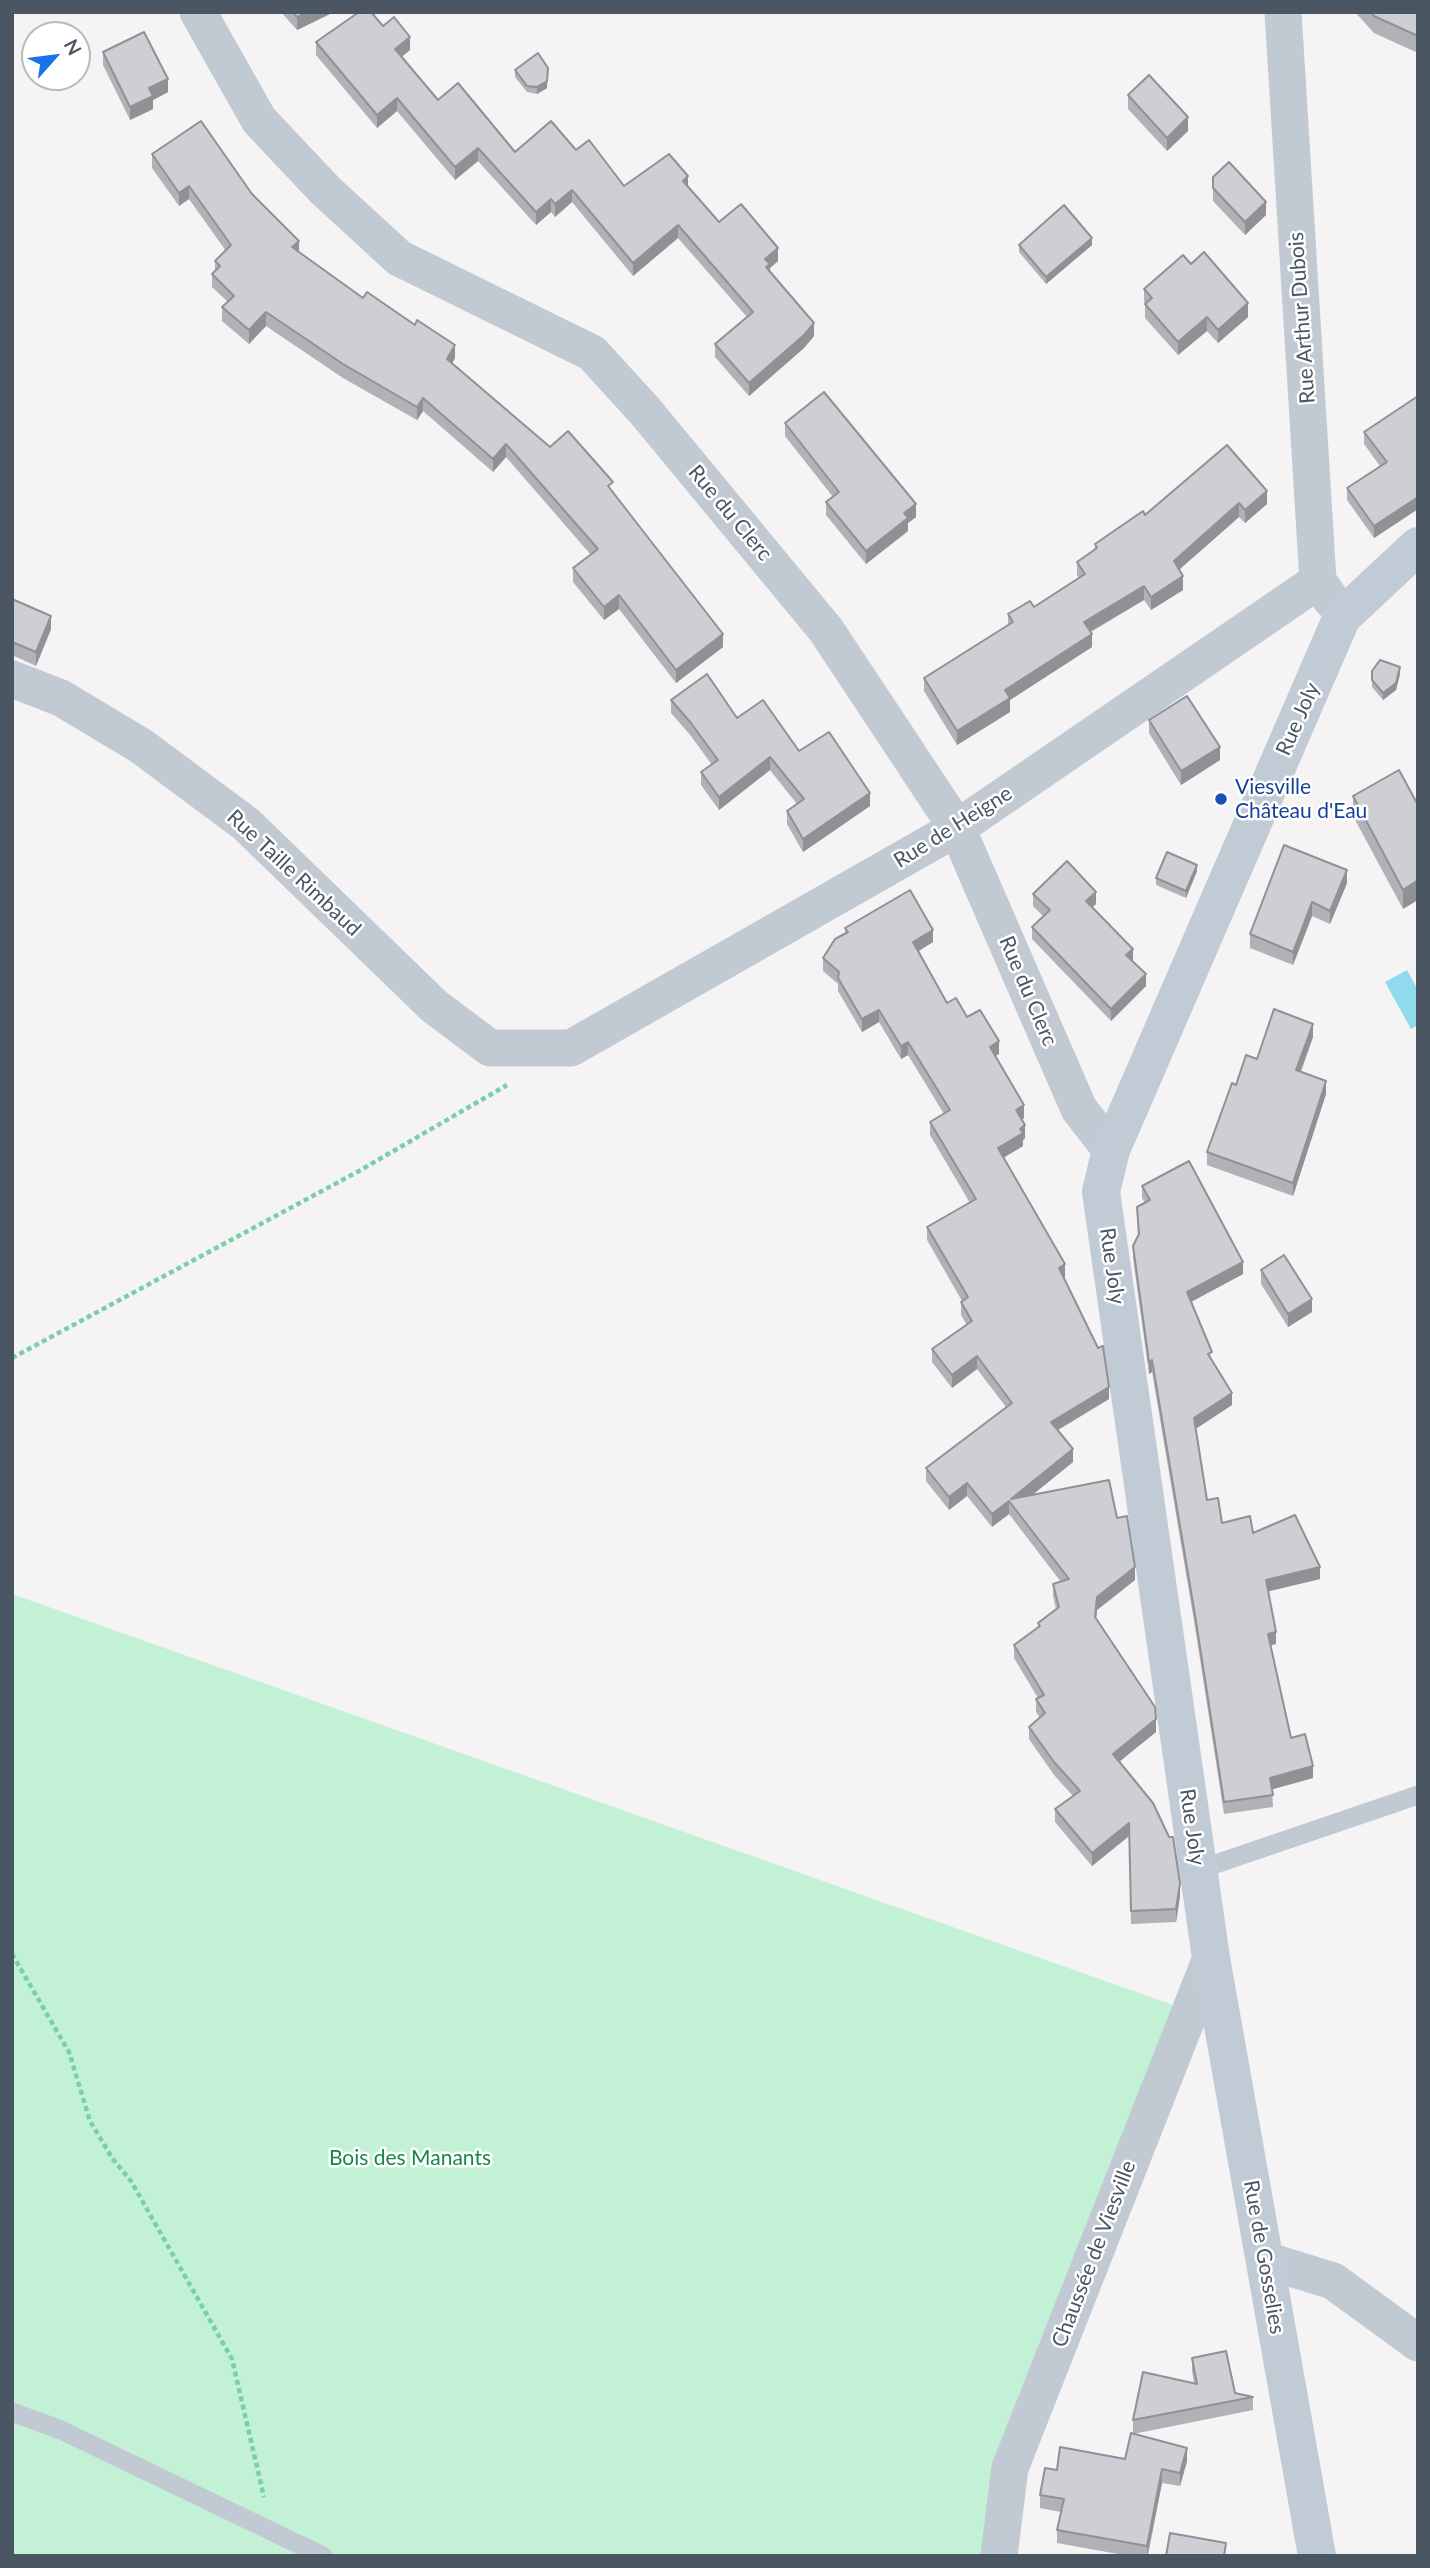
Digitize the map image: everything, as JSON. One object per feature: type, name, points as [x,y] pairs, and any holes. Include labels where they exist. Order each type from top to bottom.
[{"type":"street","name":"Rue du Clerc","points":[[198,12],[260,120],[325,190],[399,258],[592,353],[646,411],[826,630],[957,828],[1079,1109],[1111,1150]]},
{"type":"street","name":"Rue Arthur Dubois","points":[[1283,12],[1318,581]]},
{"type":"street","points":[[1318,581],[1342,617],[1418,547]]},
{"type":"street","name":"Rue de Heigne","points":[[571,1048],[957,828],[1318,581]]},
{"type":"street","name":"Rue Joly","points":[[1210,1958],[1101,1192],[1111,1150],[1342,617]]},
{"type":"street","name":"Rue Taille Rimbaud","points":[[12,679],[61,698],[141,746],[246,824],[434,1006],[490,1048],[571,1048]]},
{"type":"street","name":"Rue de Gosselies","points":[[1210,1958],[1317,2556]]},
{"type":"street","name":"Chaussée de Viesville","points":[[999,2556],[1010,2468],[1210,1958]]},
{"type":"street","points":[[1265,2260],[1333,2281],[1418,2343]]},
{"type":"lane","points":[[1198,1870],[1418,1795]]},
{"type":"lane","points":[[12,2412],[61,2430],[323,2556]]},
{"type":"path","points":[[12,1358],[359,1171],[512,1082]]},
{"type":"path","points":[[12,1954],[69,2052],[90,2121],[112,2158],[131,2181],[232,2359],[272,2531]]},
{"type":"green space","name":"Bois des Manants","points":[[12,1594],[1173,2005],[983,2556],[12,2556]]},
{"type":"water","points":[[1407,970],[1418,990],[1418,1025],[1411,1029],[1385,982]]},
{"type":"building","points":[[293,12],[306,12],[297,17]]},
{"type":"building","points":[[359,12],[371,12],[383,26],[394,17],[410,37],[395,49],[438,100],[458,83],[515,152],[551,121],[576,150],[589,140],[624,186],[669,154],[688,176],[683,181],[719,222],[741,204],[778,248],[765,259],[770,264],[766,267],[814,323],[749,383],[715,344],[753,312],[678,225],[633,263],[572,190],[555,204],[551,199],[536,212],[478,148],[455,167],[397,98],[377,115],[316,42]]},
{"type":"building","points":[[1371,12],[1418,12],[1418,36],[1374,16]]},
{"type":"building","points":[[144,32],[168,79],[149,88],[153,96],[130,107],[103,52]]},
{"type":"building","points":[[538,53],[548,68],[547,81],[537,87],[527,86],[515,70]]},
{"type":"building","points":[[1149,75],[1188,117],[1167,138],[1128,95]]},
{"type":"building","points":[[201,121],[252,194],[299,241],[292,247],[363,298],[367,292],[415,325],[417,320],[455,345],[447,359],[550,447],[568,431],[613,482],[608,486],[723,634],[676,670],[619,595],[604,607],[573,568],[598,549],[506,444],[493,459],[423,398],[417,407],[343,364],[266,312],[249,330],[222,307],[234,296],[212,274],[220,266],[215,261],[231,245],[189,186],[179,193],[152,154]]},
{"type":"building","points":[[1229,162],[1266,202],[1245,222],[1213,188],[1213,177]]},
{"type":"building","points":[[1064,205],[1092,238],[1046,277],[1019,245]]},
{"type":"building","points":[[1204,252],[1248,303],[1218,330],[1207,317],[1178,342],[1145,304],[1152,298],[1144,289],[1183,255],[1191,264]]},
{"type":"building","points":[[824,392],[916,504],[904,513],[908,518],[866,551],[826,502],[839,492],[785,423]]},
{"type":"building","points":[[1418,396],[1418,497],[1374,526],[1347,488],[1387,462],[1364,432]]},
{"type":"building","points":[[1227,445],[1267,491],[1245,510],[1239,503],[1174,561],[1183,576],[1151,597],[1144,586],[1084,622],[1092,634],[1005,690],[1010,698],[957,731],[924,678],[1013,622],[1008,614],[1030,601],[1034,607],[1085,574],[1077,562],[1097,548],[1095,544],[1143,511],[1145,515]]},
{"type":"building","points":[[12,599],[51,616],[36,652],[12,642]]},
{"type":"building","points":[[1380,660],[1400,667],[1396,683],[1383,693],[1372,680],[1372,671]]},
{"type":"building","points":[[707,674],[737,718],[763,700],[799,751],[829,732],[870,793],[803,839],[787,811],[804,799],[770,757],[719,797],[701,772],[718,760],[671,700]]},
{"type":"building","points":[[1187,696],[1220,747],[1181,771],[1149,720]]},
{"type":"building","points":[[1399,770],[1418,805],[1418,880],[1403,890],[1353,796]]},
{"type":"building","points":[[1284,845],[1347,870],[1330,911],[1312,902],[1293,952],[1250,934]]},
{"type":"building","points":[[1167,852],[1197,865],[1186,891],[1156,878]]},
{"type":"building","points":[[1067,861],[1096,892],[1086,901],[1133,949],[1126,955],[1146,974],[1111,1009],[1032,927],[1050,910],[1033,894]]},
{"type":"building","points":[[910,890],[933,930],[913,942],[947,1003],[956,998],[967,1017],[980,1010],[999,1041],[990,1047],[1024,1105],[1016,1110],[1025,1125],[1020,1129],[1023,1133],[998,1148],[1065,1264],[1059,1268],[1098,1348],[1103,1346],[1109,1387],[1051,1422],[1073,1449],[1011,1499],[1109,1480],[1117,1518],[1127,1516],[1135,1567],[1097,1597],[1095,1617],[1155,1707],[1156,1719],[1113,1754],[1153,1803],[1169,1837],[1173,1837],[1180,1883],[1176,1909],[1131,1911],[1129,1823],[1092,1853],[1055,1809],[1080,1791],[1054,1762],[1029,1727],[1045,1713],[1036,1699],[1044,1695],[1014,1645],[1040,1626],[1038,1623],[1059,1607],[1053,1584],[1069,1579],[1009,1501],[992,1514],[967,1483],[949,1497],[926,1468],[1012,1403],[977,1356],[952,1375],[932,1349],[972,1321],[961,1302],[968,1297],[927,1227],[976,1199],[930,1122],[950,1110],[908,1042],[901,1046],[879,1010],[862,1019],[838,978],[839,972],[823,958],[835,939],[848,932],[845,928]]},
{"type":"building","points":[[1274,1009],[1313,1024],[1296,1070],[1326,1081],[1293,1183],[1207,1152],[1232,1083],[1236,1085],[1246,1055],[1257,1059]]},
{"type":"building","points":[[1189,1161],[1243,1262],[1187,1292],[1212,1352],[1208,1354],[1232,1393],[1194,1418],[1207,1500],[1218,1498],[1222,1523],[1250,1516],[1253,1533],[1295,1515],[1320,1567],[1266,1580],[1276,1632],[1268,1634],[1291,1738],[1305,1734],[1313,1766],[1270,1778],[1273,1795],[1224,1802],[1152,1360],[1149,1362],[1133,1246],[1139,1234],[1137,1207],[1150,1200],[1142,1186]]},
{"type":"building","points":[[1284,1255],[1312,1299],[1288,1314],[1261,1270]]},
{"type":"building","points":[[1226,2351],[1235,2393],[1253,2397],[1133,2420],[1143,2372],[1197,2384],[1192,2358]]},
{"type":"building","points":[[1131,2433],[1187,2448],[1180,2473],[1162,2469],[1147,2546],[1057,2530],[1064,2499],[1040,2495],[1045,2468],[1057,2470],[1060,2447],[1125,2459]]},
{"type":"building","points":[[1170,2533],[1226,2543],[1224,2556],[1166,2556]]},
{"type":"place","name":"Viesville Château d'Eau","points":[[1221,799]]}]
